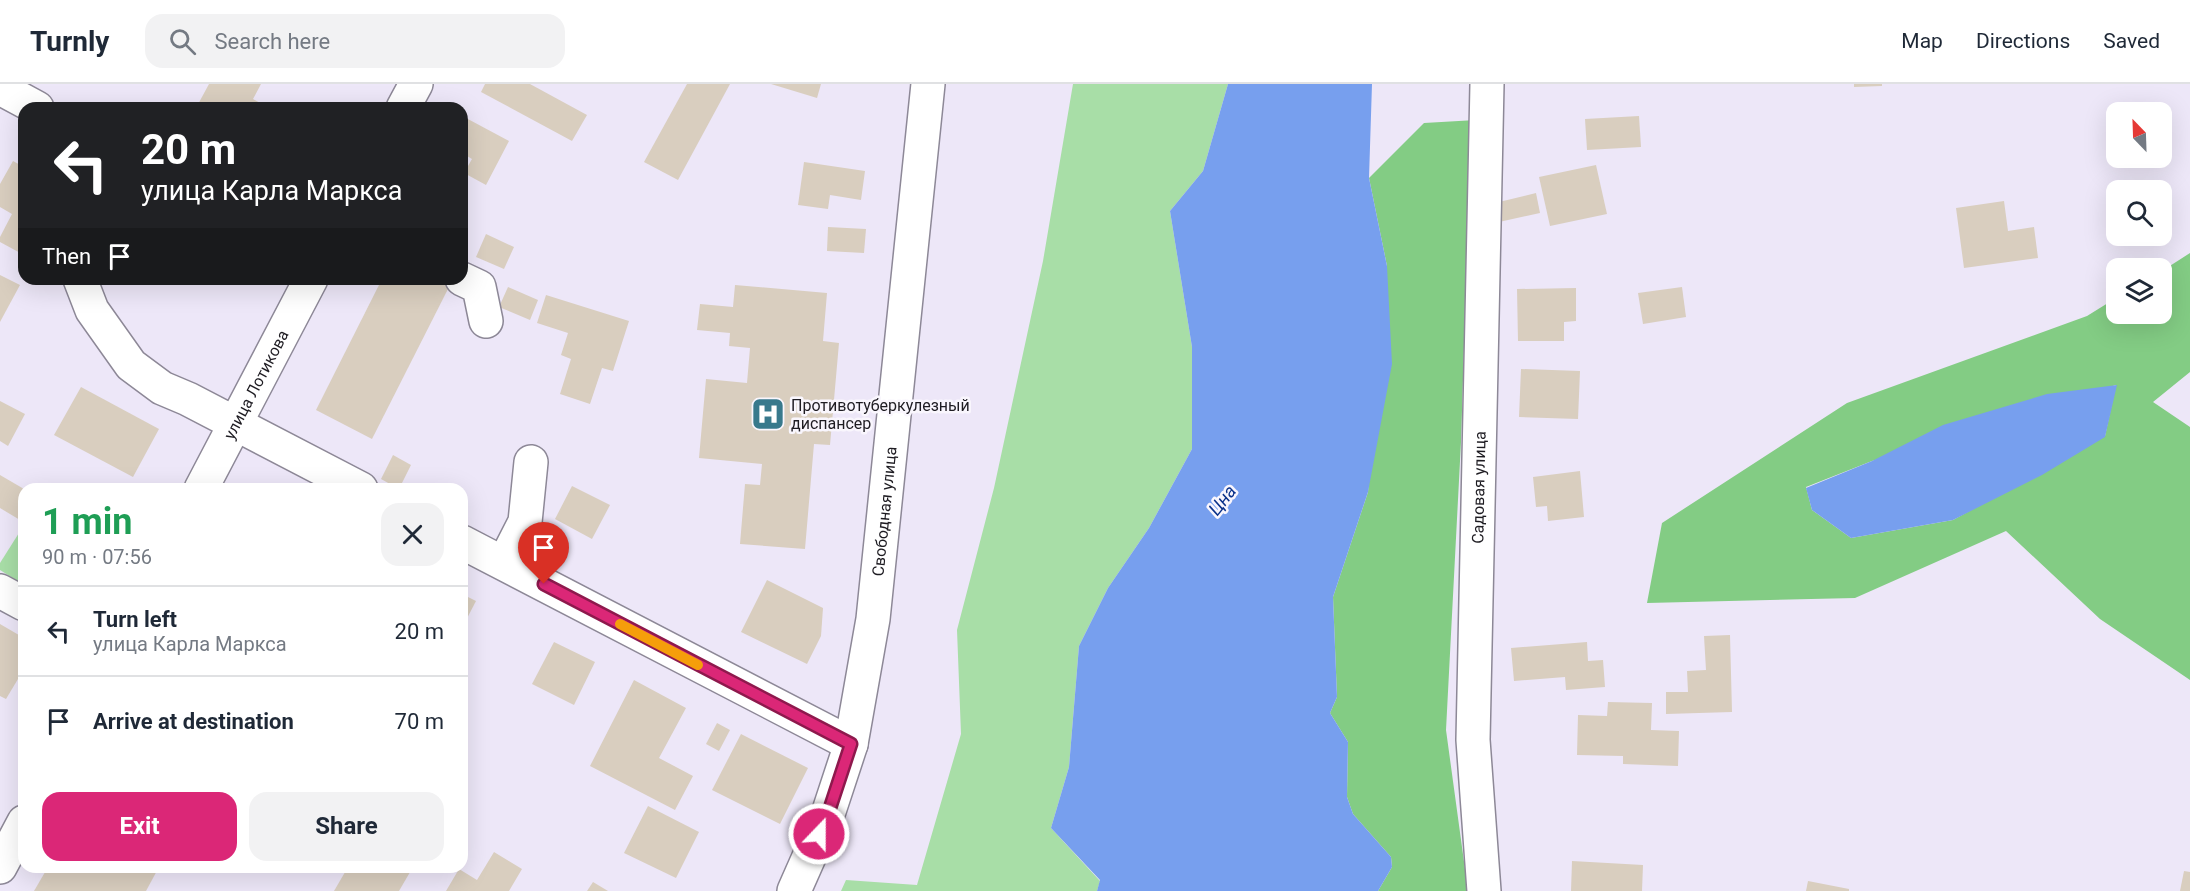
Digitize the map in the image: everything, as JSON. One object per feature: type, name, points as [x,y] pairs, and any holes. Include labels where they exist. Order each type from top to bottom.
[{"type":"street","points":[[406,102],[416,84]]},
{"type":"street","name":"Свободная улица","points":[[794,891],[828,814],[851,744],[873,619],[928,84]]},
{"type":"street","name":"Садовая улица","points":[[1487,84],[1473,740],[1489,889]]},
{"type":"street","points":[[0,88],[26,102]]},
{"type":"street","points":[[468,282],[479,288],[486,321]]},
{"type":"street","points":[[82,285],[92,310],[131,365],[162,388],[188,399],[349,483]]},
{"type":"street","name":"улица Лотикова","points":[[204,483],[308,285]]},
{"type":"street","points":[[504,563],[525,522],[531,462]]},
{"type":"street","points":[[468,545],[851,744]]},
{"type":"street","points":[[0,591],[18,601]]},
{"type":"street","points":[[0,867],[18,833]]},
{"type":"green space","points":[[1073,84],[1228,84],[1203,171],[1170,211],[1192,347],[1192,449],[1149,528],[1108,588],[1079,646],[1069,767],[1051,828],[1100,881],[1097,891],[841,891],[846,880],[917,885],[961,734],[957,630],[994,488],[1043,261]]},
{"type":"green space","points":[[1476,120],[1469,191],[1461,442],[1446,730],[1468,891],[1378,891],[1392,867],[1391,857],[1353,814],[1347,797],[1348,742],[1330,713],[1337,697],[1333,597],[1368,492],[1387,266],[1369,178],[1424,123]]},
{"type":"green space","points":[[2190,253],[2190,372],[2153,402],[2190,427],[2190,680],[2100,619],[2006,531],[1855,598],[1647,603],[1662,523],[1847,403],[2087,316],[2106,304],[2106,324],[2172,324],[2172,265]],"holes":[[[2116,385],[2105,436],[1953,520],[1851,538],[1812,510],[1806,487],[1872,461]]]},
{"type":"green space","points":[[18,534],[18,581],[0,570],[0,563]]},
{"type":"water","name":"Цна","points":[[1228,84],[1372,84],[1369,178],[1387,266],[1392,364],[1368,492],[1333,597],[1337,697],[1330,713],[1348,742],[1347,797],[1353,814],[1391,857],[1392,867],[1378,891],[1097,891],[1100,880],[1051,828],[1069,767],[1079,646],[1108,588],[1149,528],[1192,449],[1192,347],[1170,211],[1203,171]]},
{"type":"water","points":[[2117,385],[2105,437],[2042,475],[1953,520],[1851,538],[1812,510],[1806,488],[1872,461],[1943,425],[2047,394]]},
{"type":"building","points":[[209,84],[261,84],[253,99],[258,102],[199,102]]},
{"type":"building","points":[[485,84],[530,84],[587,115],[572,141],[481,92]]},
{"type":"building","points":[[687,84],[730,84],[678,180],[644,162]]},
{"type":"building","points":[[771,84],[821,84],[817,98]]},
{"type":"building","points":[[1854,84],[1882,84],[1882,86],[1854,87]]},
{"type":"building","points":[[1639,116],[1641,147],[1587,150],[1585,119]]},
{"type":"building","points":[[468,119],[509,141],[486,185],[468,175],[468,166],[472,159],[468,157]]},
{"type":"building","points":[[13,161],[18,164],[18,252],[0,242],[0,237],[12,214],[0,207],[0,184]]},
{"type":"building","points":[[804,162],[865,171],[861,200],[830,195],[828,209],[798,205]]},
{"type":"building","points":[[1596,165],[1607,214],[1550,226],[1539,177]]},
{"type":"building","points":[[1536,193],[1540,213],[1499,222],[1495,203]]},
{"type":"building","points":[[2004,201],[2008,231],[2034,227],[2038,258],[1964,268],[1956,208]]},
{"type":"building","points":[[828,227],[866,229],[864,253],[827,251]]},
{"type":"building","points":[[486,234],[514,247],[504,269],[476,257]]},
{"type":"building","points":[[0,275],[20,285],[0,322]]},
{"type":"building","points":[[379,285],[445,285],[449,287],[372,439],[316,410]]},
{"type":"building","name":"Противотуберкулезный диспансер","points":[[735,285],[827,293],[823,341],[839,343],[830,445],[814,444],[805,549],[740,544],[745,484],[760,485],[762,464],[699,458],[706,379],[747,383],[750,348],[729,346],[730,333],[697,330],[700,304],[733,307]]},
{"type":"building","points":[[508,287],[538,300],[530,320],[499,307]]},
{"type":"building","points":[[1682,287],[1686,317],[1643,324],[1638,293]]},
{"type":"building","points":[[1576,288],[1576,321],[1564,322],[1564,341],[1518,341],[1517,289]]},
{"type":"building","points":[[546,295],[629,321],[613,371],[602,368],[590,404],[560,394],[571,359],[561,355],[568,333],[537,323]]},
{"type":"building","points":[[1521,369],[1580,371],[1578,419],[1519,417]]},
{"type":"building","points":[[81,387],[159,429],[133,477],[54,435]]},
{"type":"building","points":[[0,401],[25,414],[8,446],[0,441]]},
{"type":"building","points":[[393,455],[411,465],[402,483],[388,483],[381,479]]},
{"type":"building","points":[[1580,471],[1584,517],[1548,521],[1547,506],[1536,507],[1533,477]]},
{"type":"building","points":[[0,475],[18,486],[18,519],[0,508]]},
{"type":"building","points":[[572,486],[610,505],[592,539],[555,519]]},
{"type":"building","points":[[767,580],[823,608],[821,636],[807,664],[741,632]]},
{"type":"building","points":[[468,597],[476,601],[468,616]]},
{"type":"building","points":[[0,624],[18,634],[18,679],[6,699],[0,696]]},
{"type":"building","points":[[1730,635],[1732,712],[1666,714],[1666,692],[1688,692],[1687,671],[1706,670],[1704,636]]},
{"type":"building","points":[[554,642],[595,662],[574,705],[532,684]]},
{"type":"building","points":[[1587,642],[1588,661],[1603,660],[1605,687],[1566,690],[1565,677],[1514,681],[1511,648]]},
{"type":"building","points":[[634,680],[686,708],[659,758],[693,776],[675,810],[590,766]]},
{"type":"building","points":[[1608,702],[1652,703],[1651,730],[1679,731],[1678,766],[1623,764],[1623,756],[1577,755],[1578,715],[1607,716]]},
{"type":"building","points":[[717,723],[730,730],[719,751],[706,744]]},
{"type":"building","points":[[741,734],[808,768],[780,824],[712,790]]},
{"type":"building","points":[[648,806],[699,832],[676,878],[624,853]]},
{"type":"building","points":[[494,852],[522,869],[509,891],[446,891],[457,873],[466,873],[477,880]]},
{"type":"building","points":[[1572,861],[1643,865],[1642,891],[1571,891]]},
{"type":"building","points":[[2184,871],[2190,872],[2190,891],[2180,891]]},
{"type":"building","points":[[44,873],[156,873],[146,891],[34,891]]},
{"type":"building","points":[[344,873],[410,873],[399,891],[334,891]]},
{"type":"building","points":[[1808,881],[1849,889],[1849,891],[1806,891]]},
{"type":"building","points":[[593,882],[608,891],[587,891]]},
{"type":"slow traffic","points":[[620,624],[698,665]]},
{"type":"place","name":"Противотуберкулезный диспансер","points":[[768,414]]},
{"type":"route","points":[[544,584],[851,744],[819,834]]}]
